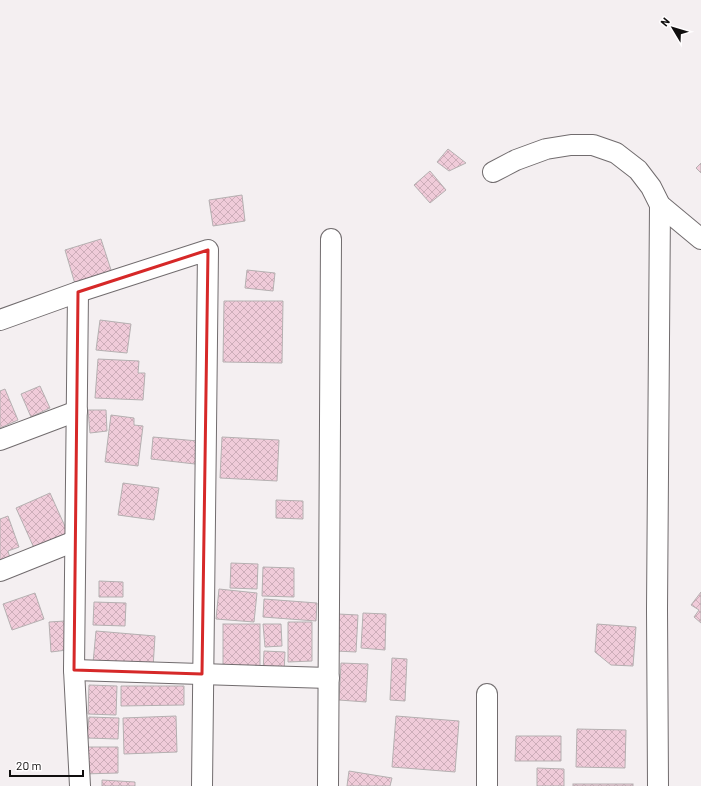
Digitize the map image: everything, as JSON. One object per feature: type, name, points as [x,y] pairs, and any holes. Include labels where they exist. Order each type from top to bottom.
[{"type":"street","points":[[494,172],[516,160],[546,149],[571,145],[593,145],[616,153],[638,170],[651,187],[660,205],[701,239]]},
{"type":"street","points":[[658,786],[657,601],[660,205]]},
{"type":"street","points":[[328,786],[332,240]]},
{"type":"street","points":[[0,320],[78,292],[208,250],[202,674],[202,786]]},
{"type":"street","points":[[78,292],[74,670],[80,786]]},
{"type":"street","points":[[0,440],[77,411]]},
{"type":"street","points":[[0,571],[75,541]]},
{"type":"street","points":[[74,670],[329,678]]},
{"type":"street","points":[[486,786],[487,694]]},
{"type":"highlighted area","points":[[208,250],[202,674],[74,670],[78,292]]},
{"type":"building","points":[[448,149],[466,163],[449,171],[437,162]]},
{"type":"building","points":[[701,163],[701,173],[696,168]]},
{"type":"building","points":[[430,171],[446,190],[430,203],[414,185]]},
{"type":"building","points":[[242,195],[245,221],[213,226],[209,200]]},
{"type":"building","points":[[101,239],[112,273],[75,284],[65,250]]},
{"type":"building","points":[[247,270],[275,273],[273,291],[245,288]]},
{"type":"building","points":[[224,301],[283,301],[282,363],[223,362]]},
{"type":"building","points":[[100,320],[131,324],[127,353],[96,350]]},
{"type":"building","points":[[98,359],[139,361],[138,373],[145,373],[143,400],[95,398]]},
{"type":"building","points":[[40,386],[50,408],[31,417],[21,394]]},
{"type":"building","points":[[5,389],[18,420],[0,428],[0,391]]},
{"type":"building","points":[[88,410],[106,410],[107,431],[90,433]]},
{"type":"building","points":[[111,415],[134,418],[134,425],[143,426],[138,466],[105,462]]},
{"type":"building","points":[[153,437],[198,441],[195,464],[151,459]]},
{"type":"building","points":[[222,437],[279,440],[277,481],[220,478]]},
{"type":"building","points":[[123,483],[159,488],[154,520],[118,515]]},
{"type":"building","points":[[50,493],[68,533],[34,548],[16,508]]},
{"type":"building","points":[[276,500],[303,501],[303,519],[276,518]]},
{"type":"building","points":[[8,516],[19,547],[8,551],[10,558],[0,561],[0,519]]},
{"type":"building","points":[[231,563],[258,564],[257,589],[230,588]]},
{"type":"building","points":[[263,567],[294,568],[294,597],[262,596]]},
{"type":"building","points":[[99,581],[123,582],[123,597],[99,597]]},
{"type":"building","points":[[219,589],[257,593],[254,622],[216,619]]},
{"type":"building","points":[[701,592],[701,623],[694,617],[699,610],[691,605]]},
{"type":"building","points":[[35,593],[44,619],[12,630],[3,604]]},
{"type":"building","points":[[264,599],[317,603],[316,621],[263,617]]},
{"type":"building","points":[[94,602],[126,603],[125,626],[93,625]]},
{"type":"building","points":[[363,613],[386,614],[385,650],[361,648]]},
{"type":"building","points":[[338,614],[358,615],[356,652],[336,651]]},
{"type":"building","points":[[65,621],[67,650],[51,652],[49,622]]},
{"type":"building","points":[[288,622],[312,622],[312,661],[288,662]]},
{"type":"building","points":[[223,624],[260,624],[260,669],[223,669]]},
{"type":"building","points":[[263,624],[281,624],[282,646],[265,647]]},
{"type":"building","points":[[597,624],[636,627],[633,666],[611,665],[595,652]]},
{"type":"building","points":[[96,631],[155,636],[153,668],[93,663]]},
{"type":"building","points":[[264,651],[285,652],[284,674],[263,674]]},
{"type":"building","points":[[392,658],[407,659],[405,701],[390,700]]},
{"type":"building","points":[[341,663],[368,664],[366,702],[339,700]]},
{"type":"building","points":[[89,685],[117,686],[116,715],[88,714]]},
{"type":"building","points":[[121,686],[184,686],[184,705],[121,706]]},
{"type":"building","points":[[176,716],[177,752],[124,754],[123,718]]},
{"type":"building","points":[[396,716],[459,721],[455,772],[392,767]]},
{"type":"building","points":[[89,717],[119,718],[118,739],[87,738]]},
{"type":"building","points":[[577,729],[626,730],[625,768],[576,767]]},
{"type":"building","points":[[516,736],[561,736],[561,761],[515,761]]},
{"type":"building","points":[[83,747],[118,747],[118,773],[83,774]]},
{"type":"building","points":[[537,768],[564,769],[564,786],[537,786]]},
{"type":"building","points":[[349,771],[392,778],[390,786],[347,786]]},
{"type":"building","points":[[102,780],[135,782],[135,786],[102,786]]},
{"type":"building","points":[[573,784],[633,784],[633,786],[573,786]]}]
